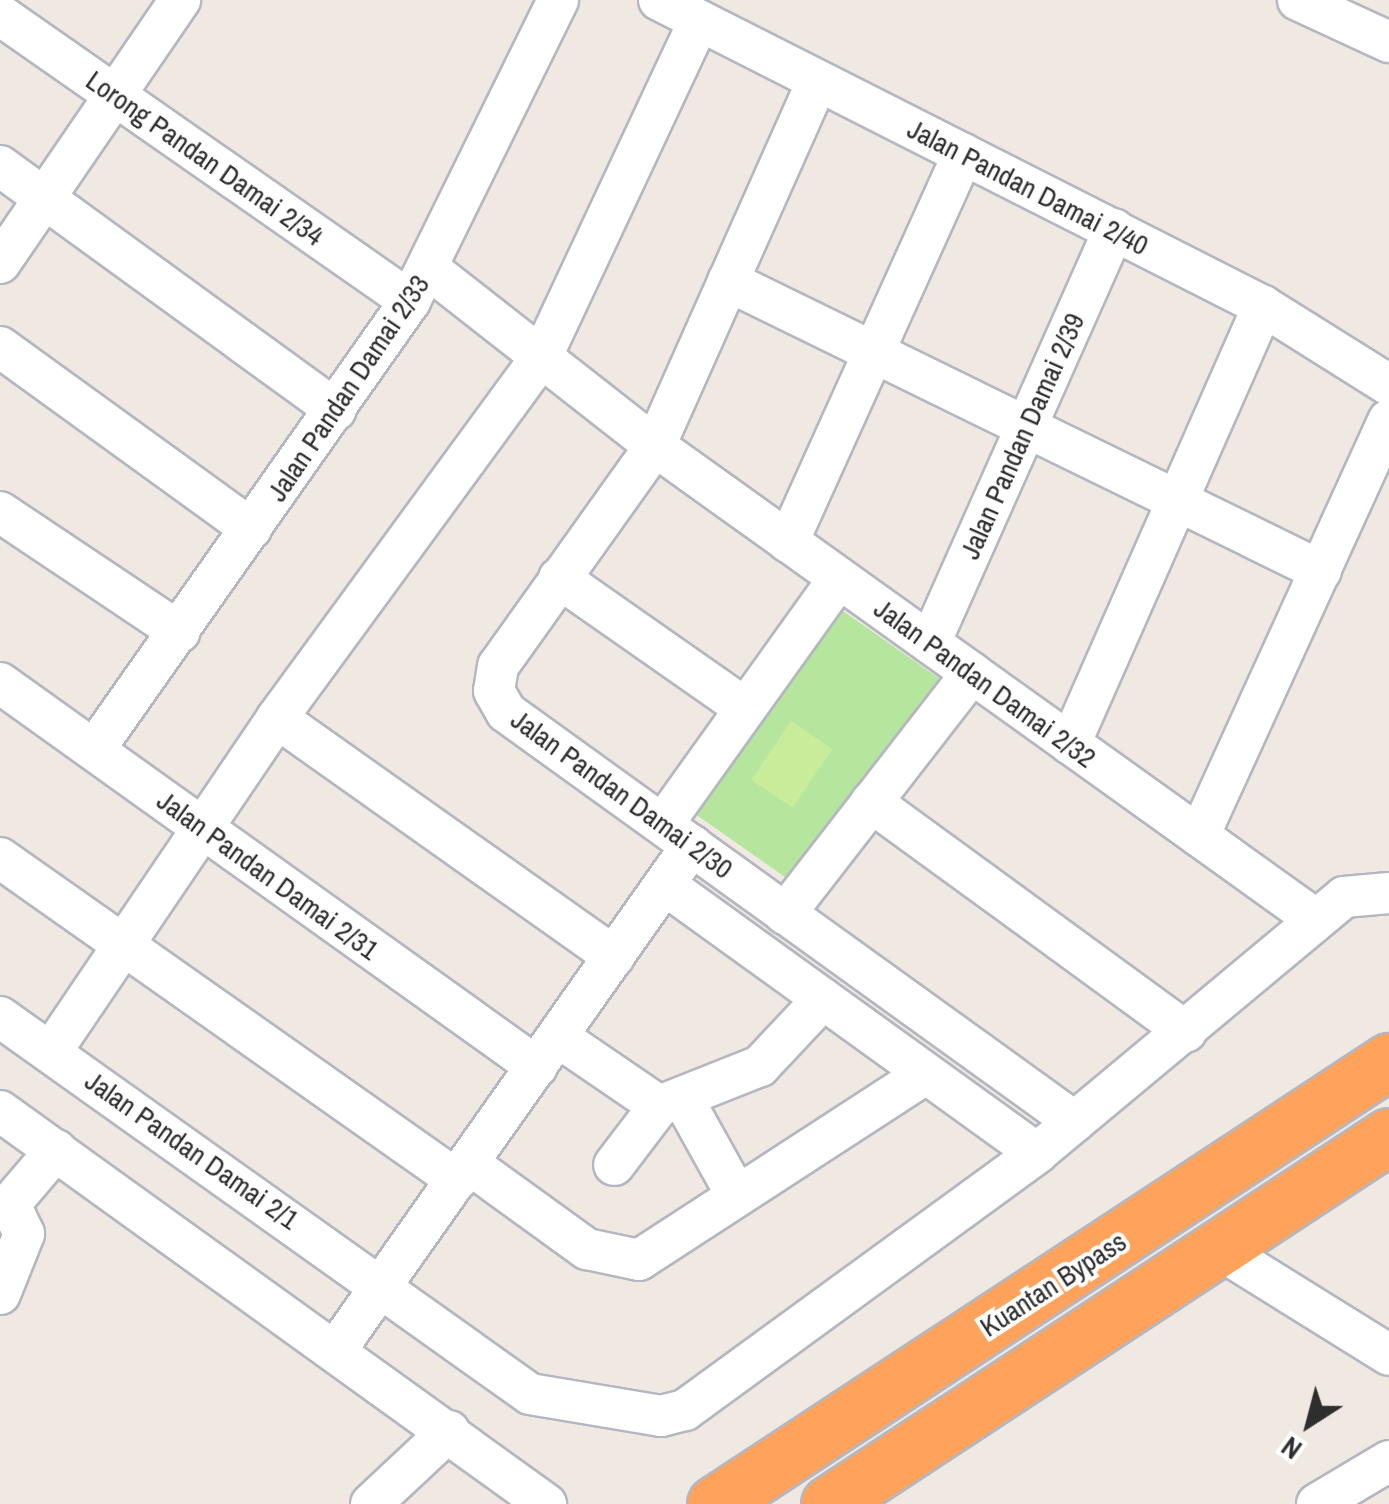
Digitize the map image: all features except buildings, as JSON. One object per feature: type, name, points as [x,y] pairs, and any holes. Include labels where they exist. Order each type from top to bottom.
[{"type":"highway","name":"Kuantan Bypass","points":[[716,1504],[1389,1061]]},
{"type":"highway","points":[[829,1504],[1389,1136]]},
{"type":"street","points":[[0,264],[180,0]]},
{"type":"street","name":"Jalan Pandan Damai 2/40","points":[[659,0],[1263,306],[1389,384]]},
{"type":"street","points":[[1298,0],[1389,42]]},
{"type":"street","name":"Jalan Pandan Damai 2/33","points":[[94,750],[420,285],[552,2]]},
{"type":"street","name":"Lorong Pandan Damai 2/34","points":[[0,15],[115,95],[420,285],[543,354]]},
{"type":"street","points":[[51,1052],[277,718],[543,354],[699,21]]},
{"type":"street","name":"Jalan Pandan Damai 2/30","points":[[817,82],[655,446],[498,666],[494,690],[506,712],[1075,1122]]},
{"type":"street","points":[[788,542],[963,154]]},
{"type":"street","points":[[0,166],[336,410]]},
{"type":"street","name":"Jalan Pandan Damai 2/39","points":[[930,643],[1114,229]]},
{"type":"street","points":[[728,281],[1028,423],[1175,502],[1321,570]]},
{"type":"street","points":[[1070,744],[1263,306]]},
{"type":"street","points":[[0,347],[251,530]]},
{"type":"street","name":"Jalan Pandan Damai 2/32","points":[[543,354],[655,446],[1315,919]]},
{"type":"street","points":[[1199,836],[1389,420]]},
{"type":"street","points":[[0,512],[179,632]]},
{"type":"street","points":[[559,578],[745,708]]},
{"type":"street","points":[[338,1347],[665,885],[677,834],[745,708],[839,578]]},
{"type":"street","points":[[785,914],[972,673]]},
{"type":"street","name":"Jalan Pandan Damai 2/31","points":[[0,683],[202,828],[547,1052],[671,1103]]},
{"type":"street","points":[[277,718],[614,957]]},
{"type":"street","points":[[872,802],[1186,1032]]},
{"type":"street","points":[[0,858],[463,1172],[614,1261],[639,1260],[925,1074]]},
{"type":"street","points":[[665,885],[1036,1154]]},
{"type":"street","name":"Jalan Pandan Damai 2/1","points":[[0,1017],[384,1283],[530,1394],[661,1416],[685,1410],[1036,1154],[1186,1032],[1315,919],[1363,889],[1389,893]]},
{"type":"street","points":[[614,1165],[671,1103],[760,1066],[823,999]]},
{"type":"street","points":[[671,1103],[737,1196]]},
{"type":"street","points":[[0,1111],[338,1347],[546,1504]]},
{"type":"street","points":[[0,1294],[24,1234],[5,1200],[56,1150]]},
{"type":"street","points":[[1219,1248],[1389,1355]]},
{"type":"street","points":[[371,1504],[419,1469],[449,1431]]},
{"type":"street","points":[[1317,1504],[1389,1460]]},
{"type":"green space","points":[[830,602],[939,678],[795,884],[686,808]]},
{"type":"green space","points":[[791,721],[832,749],[793,808],[751,780]]}]
